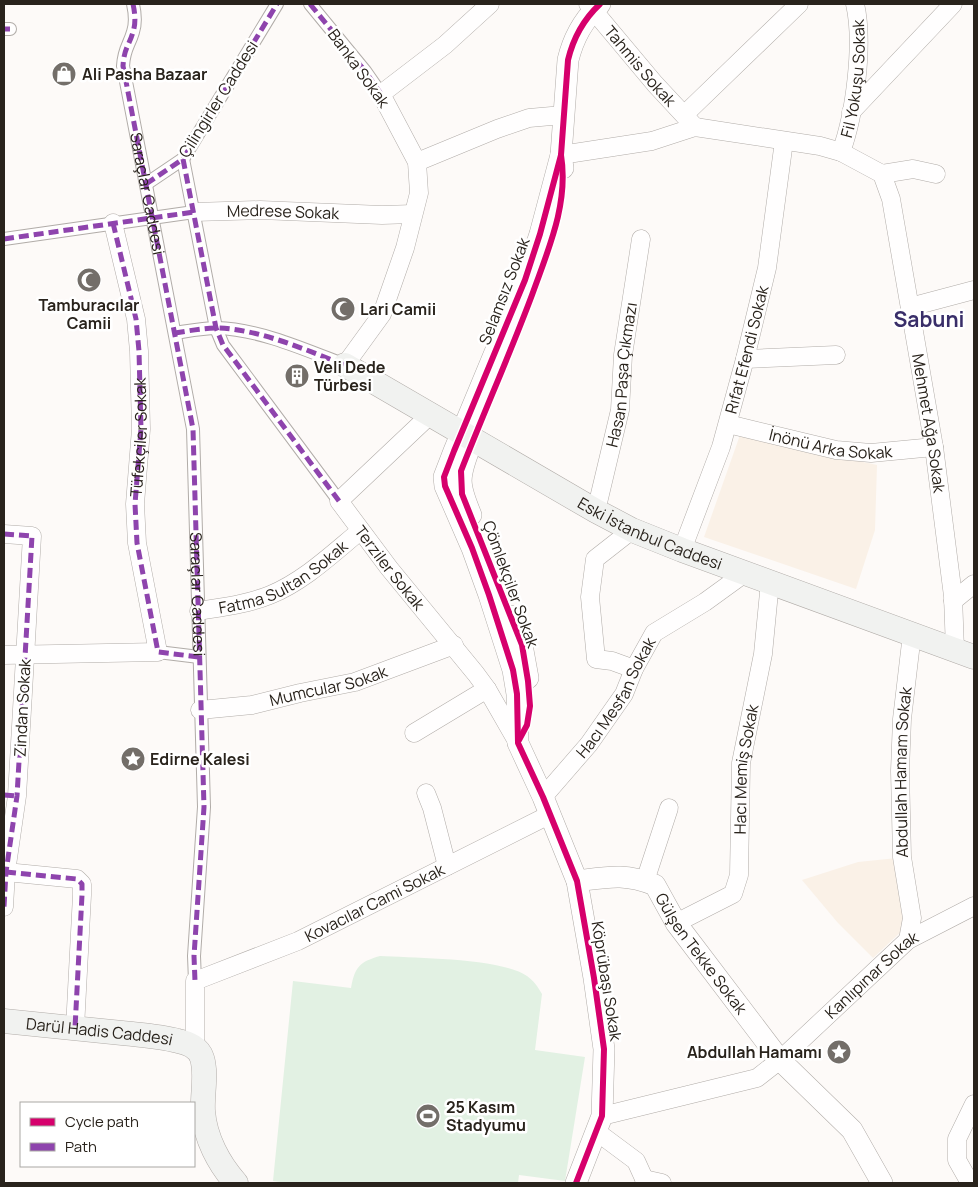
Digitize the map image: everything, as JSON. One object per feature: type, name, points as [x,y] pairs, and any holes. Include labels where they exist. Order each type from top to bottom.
[{"type":"main road","name":"Eski İstanbul Caddesi","points":[[345,366],[632,530],[965,654]]},
{"type":"main road","name":"Darül Hadis Caddesi","points":[[4,1021],[179,1041],[195,1047]]},
{"type":"main road","name":"Saraçlar Caddesi","points":[[195,1047],[202,1057],[203,1112],[208,1133],[216,1154],[236,1183]]},
{"type":"street","name":"Saraçlar Caddesi","points":[[133,4],[133,33],[124,54],[123,66],[193,429],[204,807],[194,956],[195,1047]]},
{"type":"street","name":"Çilingirler Caddesi","points":[[146,184],[183,159],[277,4]]},
{"type":"street","name":"Banka Sokak","points":[[310,4],[366,71],[381,94],[417,162]]},
{"type":"street","points":[[381,94],[445,45],[490,4]]},
{"type":"street","points":[[561,155],[652,141],[690,121],[799,4]]},
{"type":"street","name":"Fil Yokuşu Sokak","points":[[841,152],[852,112],[857,72],[858,16],[855,4]]},
{"type":"street","points":[[852,112],[953,4]]},
{"type":"street","name":"Tahmis Sokak","points":[[593,6],[655,84],[690,121]]},
{"type":"street","name":"Selamsız Sokak","points":[[468,436],[540,234],[561,155],[568,60],[571,48],[593,6]]},
{"type":"street","points":[[175,333],[216,328],[246,332],[293,346],[345,366],[382,314],[405,248],[419,193],[417,162],[529,118],[563,115]]},
{"type":"street","points":[[690,121],[784,141],[820,146],[841,152],[882,174],[913,169],[936,174]]},
{"type":"street","name":"Rıfat Efendi Sokak","points":[[682,550],[721,447],[745,359],[767,268],[784,141]]},
{"type":"street","name":"Terziler Sokak","points":[[183,159],[216,328],[222,345],[339,500],[360,531],[454,645],[487,689],[518,743],[547,806]]},
{"type":"street","name":"Mehmet Ağa Sokak","points":[[882,174],[891,199],[910,307],[934,447],[953,601],[965,654]]},
{"type":"street","name":"Medrese Sokak","points":[[4,239],[194,212],[260,210],[382,215],[413,214]]},
{"type":"street","name":"Tüfekçiler Sokak","points":[[113,223],[136,319],[139,351],[141,430],[134,504],[137,543],[158,652]]},
{"type":"street","name":"Hasan Paşa Çıkmazı","points":[[596,511],[620,410],[622,355],[641,239]]},
{"type":"street","points":[[910,307],[974,290]]},
{"type":"street","points":[[745,359],[836,355]]},
{"type":"street","points":[[339,500],[430,415]]},
{"type":"street","name":"İnönü Arka Sokak","points":[[728,424],[836,450],[871,454],[934,447]]},
{"type":"street","name":"Çömlekçiler Sokak","points":[[468,436],[448,465],[444,477],[445,486],[482,576],[503,634],[513,670],[517,694],[518,743]]},
{"type":"street","points":[[632,530],[595,559],[590,597],[596,659],[612,661],[634,669]]},
{"type":"street","name":"Fatma Sultan Sokak","points":[[199,611],[239,604],[270,595],[300,579],[360,531]]},
{"type":"street","name":"Zindan Sokak","points":[[4,534],[32,536],[25,656],[10,795],[4,907]]},
{"type":"street","name":"Hacı Mesfan Sokak","points":[[547,806],[624,694],[634,669],[654,633],[705,602],[745,573]]},
{"type":"street","name":"Hacı Memiş Sokak","points":[[676,923],[733,894],[739,875],[741,763],[763,654],[770,582]]},
{"type":"street","points":[[953,601],[974,584]]},
{"type":"street","name":"Abdullah Hamam Sokak","points":[[908,940],[912,918],[902,857],[900,771],[902,719],[912,634]]},
{"type":"street","name":"Mumcular Sokak","points":[[200,710],[252,705],[355,682],[454,645]]},
{"type":"street","points":[[4,655],[158,652],[199,657]]},
{"type":"street","points":[[414,733],[487,689]]},
{"type":"street","points":[[426,793],[432,808],[447,866]]},
{"type":"street","name":"Kovacılar Cami Sokak","points":[[194,981],[298,941],[447,866],[547,806]]},
{"type":"street","name":"Köprübaşı Sokak","points":[[547,806],[577,881],[604,1049],[600,1124],[576,1183]]},
{"type":"street","points":[[645,881],[669,808]]},
{"type":"street","points":[[6,872],[77,879],[82,884],[75,1028]]},
{"type":"street","name":"Gülşen Tekke Sokak","points":[[577,881],[616,876],[636,878],[655,885],[676,923],[780,1060],[852,1130],[882,1183]]},
{"type":"street","name":"Kanlıpınar Sokak","points":[[600,1124],[756,1078],[780,1060],[908,940],[974,906]]},
{"type":"street","points":[[970,1183],[957,1160],[957,1139],[974,1104]]},
{"type":"street","points":[[600,1124],[636,1161],[645,1181],[662,1183]]},
{"type":"shaded area","points":[[740,435],[877,465],[875,530],[856,589],[704,537]]},
{"type":"shaded area","points":[[897,858],[905,928],[873,958],[838,923],[802,880],[858,862]]},
{"type":"green space","name":"25 Kasım Stadyumu","points":[[380,956],[478,962],[515,970],[527,976],[536,984],[542,994],[535,1050],[585,1057],[565,1181],[519,1175],[518,1183],[287,1183],[273,1181],[293,981],[351,988],[354,975],[359,966]]},
{"type":"marked path","points":[[133,4],[135,25],[123,66],[193,429],[204,807],[194,956],[195,981]]},
{"type":"marked path","points":[[146,184],[183,159],[277,4]]},
{"type":"marked path","points":[[310,4],[365,71],[381,94]]},
{"type":"marked path","points":[[4,29],[10,29]]},
{"type":"marked path","points":[[183,159],[216,328],[223,345],[339,501]]},
{"type":"marked path","points":[[4,239],[194,212]]},
{"type":"marked path","points":[[113,223],[136,319],[139,351],[141,429],[135,504],[137,543],[158,652],[199,657]]},
{"type":"marked path","points":[[175,333],[217,328],[249,332],[282,341],[345,365]]},
{"type":"marked path","points":[[4,534],[32,536],[17,796],[6,872],[4,907]]},
{"type":"marked path","points":[[4,795],[17,796]]},
{"type":"marked path","points":[[6,872],[77,879],[82,884],[75,1028]]},
{"type":"cycle path","points":[[519,740],[527,725],[530,706],[522,645],[462,494],[461,471],[524,317],[556,226],[562,191],[561,155],[568,60],[580,30],[600,4]]},
{"type":"cycle path","points":[[561,155],[540,234],[525,280],[444,477],[445,486],[472,548],[489,595],[513,670],[517,694],[518,743],[543,797],[577,881],[604,1049],[602,1116],[576,1183]]},
{"type":"place","name":"Ali Pasha Bazaar","points":[[64,74]]},
{"type":"place","name":"Tamburacılar Camii","points":[[89,280]]},
{"type":"place","name":"Lari Camii","points":[[343,309]]},
{"type":"place","name":"Veli Dede Türbesi","points":[[297,376]]},
{"type":"place","name":"Edirne Kalesi","points":[[133,759]]},
{"type":"place","name":"Abdullah Hamamı","points":[[839,1052]]},
{"type":"place","name":"25 Kasım Stadyumu","points":[[428,1116]]},
{"type":"district","name":"Sabuni","points":[[929,319]]}]
